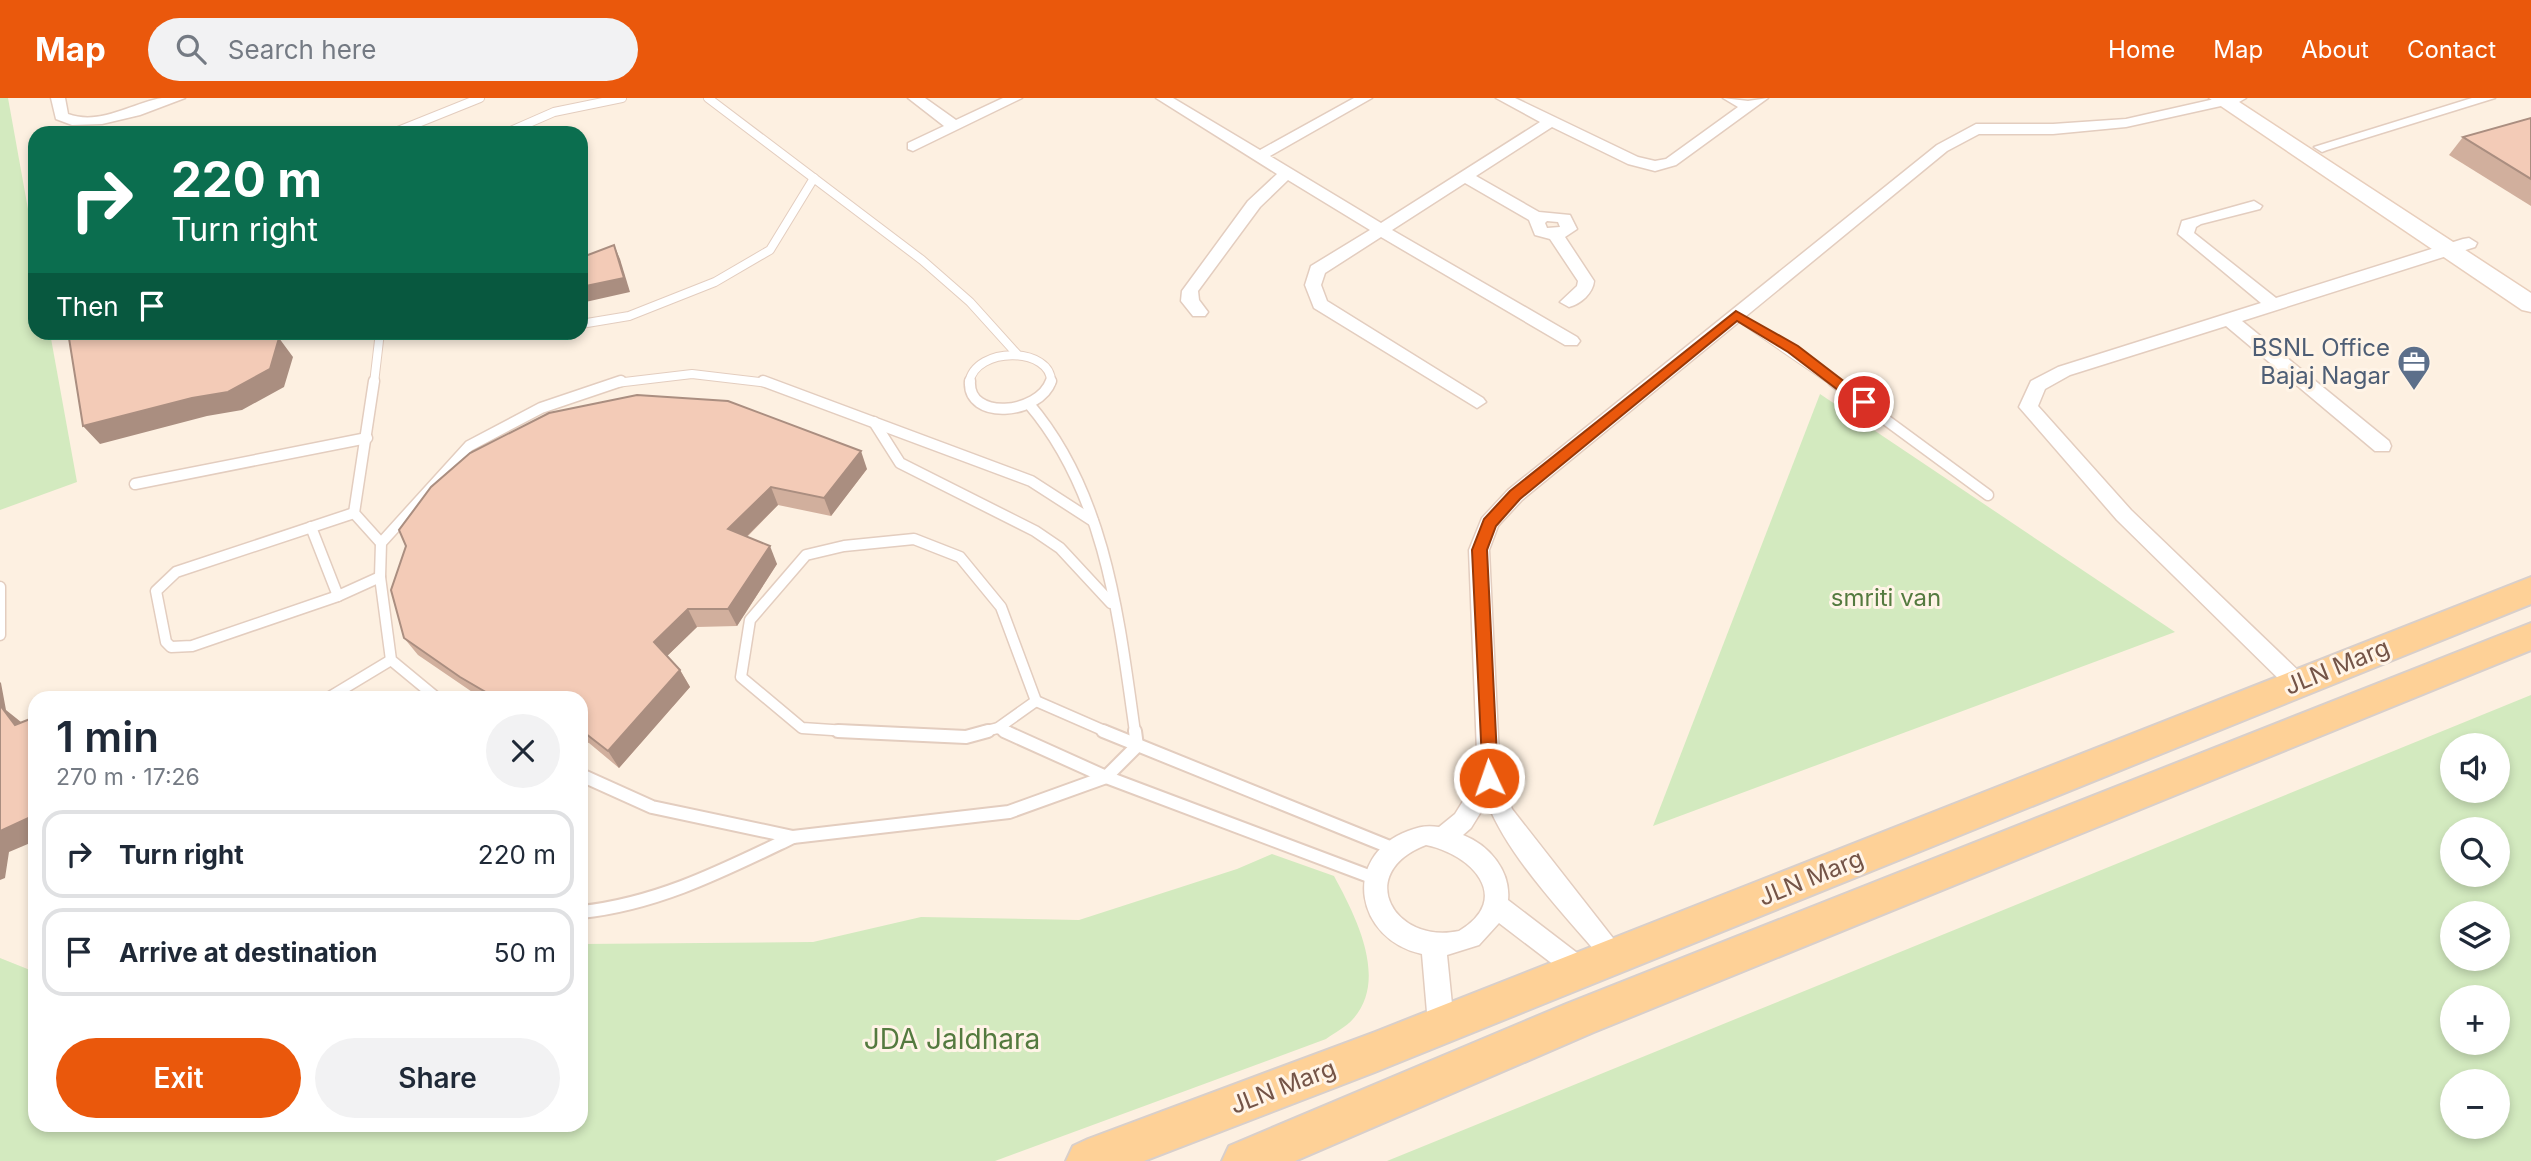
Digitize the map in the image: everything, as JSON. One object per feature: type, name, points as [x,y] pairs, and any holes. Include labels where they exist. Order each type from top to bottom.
[{"type":"main road","name":"JLN Marg","points":[[1088,1161],[1375,1052],[2531,590]]},
{"type":"main road","name":"JLN Marg","points":[[1244,1161],[1580,1018],[2531,636]]},
{"type":"street","points":[[58,98],[61,116],[74,122],[90,122],[178,98]]},
{"type":"street","points":[[915,98],[954,127]]},
{"type":"street","points":[[1163,98],[1286,174],[1571,341]]},
{"type":"street","points":[[1503,98],[1633,161],[1655,166],[1671,162],[1755,102]]},
{"type":"street","points":[[1730,98],[1755,102]]},
{"type":"street","points":[[2322,148],[2488,98]]},
{"type":"street","points":[[913,146],[1010,99]]},
{"type":"street","points":[[2232,99],[2459,246],[2531,284]]},
{"type":"street","points":[[1615,956],[1536,860],[1503,814],[1489,778],[1479,550],[1489,523],[1515,495],[1942,148],[1976,129],[2053,129],[2126,123],[2232,99],[2322,148],[2459,246],[2531,304]]},
{"type":"street","points":[[1258,157],[1353,100]]},
{"type":"street","points":[[1477,401],[1320,304],[1313,285],[1317,270],[1551,121]]},
{"type":"street","points":[[1199,312],[1190,301],[1190,291],[1254,204],[1286,174]]},
{"type":"street","points":[[1465,176],[1539,219],[1536,222],[1541,231],[1556,235],[1586,281],[1585,288],[1569,302]]},
{"type":"street","points":[[2254,206],[2188,224],[2186,234],[2274,305]]},
{"type":"street","points":[[2297,683],[2146,540],[2071,460],[2028,407],[2037,385],[2064,371],[2459,246]]},
{"type":"street","points":[[2230,320],[2382,446]]},
{"type":"street","points":[[1445,836],[1463,821],[1489,778]]},
{"type":"street","points":[[1445,836],[1464,843],[1479,855],[1490,870],[1496,887],[1495,905],[1488,922],[1474,935],[1456,944],[1434,945],[1414,940],[1396,929],[1382,914],[1375,896],[1374,878],[1380,861],[1392,848],[1417,837],[1445,836]]},
{"type":"street","points":[[1495,905],[1580,970]]},
{"type":"street","points":[[1434,945],[1441,1024]]},
{"type":"lane","points":[[410,126],[480,98]]},
{"type":"lane","points":[[522,126],[554,112],[622,98]]},
{"type":"lane","points":[[708,98],[922,260],[970,302],[1017,354]]},
{"type":"lane","points":[[588,323],[629,316],[715,282],[770,250],[814,178]]},
{"type":"lane","points":[[1736,315],[1793,349],[1944,466],[1988,495]]},
{"type":"lane","points":[[354,513],[367,438],[379,340]]},
{"type":"lane","points":[[1017,354],[1041,362],[1051,379],[1041,397],[1029,404],[1004,410],[980,404],[968,388],[973,371],[992,358],[1017,354]]},
{"type":"lane","points":[[429,691],[391,660],[380,577],[381,543],[470,446],[541,408],[625,380],[692,374],[762,381],[1031,481],[1093,521]]},
{"type":"lane","points":[[1029,404],[1058,439],[1084,491],[1113,604],[1137,746]]},
{"type":"lane","points":[[874,422],[901,463],[1052,542],[1113,604]]},
{"type":"lane","points":[[135,484],[367,438]]},
{"type":"lane","points":[[354,513],[381,543]]},
{"type":"lane","points":[[354,513],[176,572],[164,580],[156,591],[166,642],[171,648],[192,646],[338,596],[380,577]]},
{"type":"lane","points":[[311,527],[338,596]]},
{"type":"lane","points":[[1036,701],[998,728],[966,737],[802,728],[741,677],[750,620],[806,555],[844,545],[914,539],[960,557],[1001,607],[1036,701],[1137,746],[1392,848]]},
{"type":"lane","points":[[0,587],[0,635]]},
{"type":"lane","points":[[340,691],[391,660]]},
{"type":"lane","points":[[998,728],[1106,777],[1374,878]]},
{"type":"lane","points":[[588,778],[652,807],[793,836],[1009,812],[1106,777],[1137,746]]},
{"type":"lane","points":[[588,912],[614,911],[662,898],[793,836]]},
{"type":"green space","points":[[0,98],[8,98],[28,209],[28,340],[51,340],[77,482],[0,510]]},
{"type":"green space","name":"smriti van","points":[[1820,394],[2175,632],[1653,826]]},
{"type":"green space","points":[[2531,695],[2531,1161],[1387,1161]]},
{"type":"green space","name":"JDA Jaldhara","points":[[1272,854],[1334,876],[1359,928],[1368,966],[1368,985],[1363,1003],[1353,1019],[1326,1039],[995,1161],[0,1161],[0,958],[28,969],[28,1132],[588,1132],[588,944],[813,942],[921,917],[1079,920],[1237,869]]},
{"type":"building","points":[[2531,118],[2531,179],[2463,137]]},
{"type":"building","points":[[614,245],[624,278],[588,286],[588,255]]},
{"type":"building","points":[[69,340],[278,340],[270,369],[228,392],[192,398],[83,426]]},
{"type":"building","points":[[637,395],[728,401],[861,451],[824,498],[771,487],[728,529],[770,546],[728,609],[688,609],[654,642],[680,670],[608,751],[588,735],[588,691],[484,691],[404,638],[391,590],[406,546],[399,530],[431,487],[470,453],[549,413]]},
{"type":"building","points":[[0,705],[15,725],[28,720],[28,818],[0,831]]},
{"type":"place","name":"BSNL Office Bajaj Nagar","points":[[2414,392]]},
{"type":"route","points":[[1489,778],[1479,550],[1489,523],[1515,495],[1736,315],[1793,349],[1864,402]]}]
